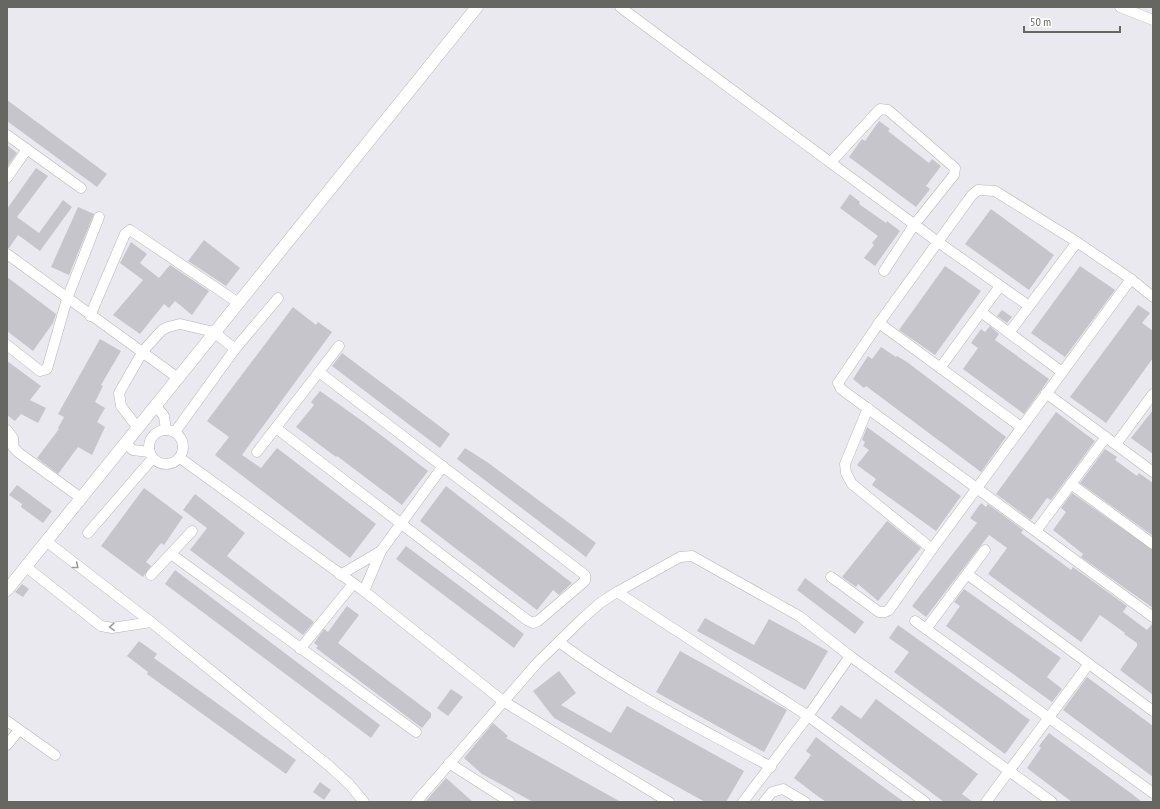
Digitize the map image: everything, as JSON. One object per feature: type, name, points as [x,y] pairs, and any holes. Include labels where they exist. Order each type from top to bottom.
[{"type":"street","points":[[7,590],[156,406],[237,302],[477,7]]},
{"type":"street","points":[[620,7],[917,227],[1029,306]]},
{"type":"street","points":[[1120,7],[1153,20]]},
{"type":"street","points":[[830,162],[880,109],[888,110],[955,168],[954,175],[884,271]]},
{"type":"street","points":[[7,135],[81,188]]},
{"type":"street","points":[[7,178],[27,149]]},
{"type":"street","points":[[1153,297],[1131,279],[1077,242],[995,191],[978,190],[972,195],[935,240],[838,383],[841,389],[1153,617]]},
{"type":"street","points":[[7,346],[40,371],[45,370],[71,301],[99,217]]},
{"type":"street","points":[[88,314],[125,234],[130,230],[237,302]]},
{"type":"street","points":[[1009,333],[1077,242]]},
{"type":"street","points":[[7,254],[88,314],[143,351],[178,378]]},
{"type":"street","points":[[831,577],[879,612],[887,612],[1021,427],[1131,279]]},
{"type":"street","points":[[940,368],[1000,286]]},
{"type":"street","points":[[151,456],[148,444],[152,437],[158,432],[171,431],[235,349],[278,298]]},
{"type":"street","points":[[981,312],[1062,372]]},
{"type":"street","points":[[879,323],[1021,427]]},
{"type":"street","points":[[138,428],[121,406],[119,393],[143,351],[162,330],[180,324],[214,332],[235,349]]},
{"type":"street","points":[[257,452],[339,346]]},
{"type":"street","points":[[276,428],[527,620],[533,623],[538,621],[584,581],[584,575],[319,372]]},
{"type":"street","points":[[1046,393],[1153,472]]},
{"type":"street","points":[[1116,444],[1153,394]]},
{"type":"street","points":[[125,443],[133,450],[151,456],[158,463],[170,465],[180,458],[183,452],[183,444],[171,431],[164,416],[156,406]]},
{"type":"street","points":[[868,408],[844,464],[846,473],[852,484],[932,549]]},
{"type":"street","points":[[7,430],[13,438],[13,447],[19,453],[81,498]]},
{"type":"street","points":[[1036,531],[1106,437]]},
{"type":"street","points":[[88,533],[151,456]]},
{"type":"street","points":[[180,458],[364,591],[499,699],[669,802]]},
{"type":"street","points":[[364,591],[381,551],[443,466]]},
{"type":"street","points":[[1071,484],[1153,544]]},
{"type":"street","points":[[151,575],[192,531]]},
{"type":"street","points":[[46,541],[151,622],[328,765],[349,784],[364,802]]},
{"type":"street","points":[[926,629],[985,550]]},
{"type":"street","points":[[340,575],[381,551]]},
{"type":"street","points":[[171,554],[416,732]]},
{"type":"street","points":[[416,802],[449,763],[499,699],[600,603],[680,557],[692,556],[799,616],[850,656],[1052,802]]},
{"type":"street","points":[[25,566],[101,626],[112,628],[151,622]]},
{"type":"street","points":[[967,574],[1088,665],[1153,711]]},
{"type":"street","points":[[300,649],[353,584]]},
{"type":"street","points":[[617,592],[808,716],[925,802]]},
{"type":"street","points":[[915,621],[1153,793]]},
{"type":"street","points":[[560,642],[578,656],[639,694],[771,767]]},
{"type":"street","points":[[743,802],[771,767],[850,656]]},
{"type":"street","points":[[986,802],[1088,665]]},
{"type":"street","points":[[7,721],[55,755]]},
{"type":"street","points":[[7,746],[19,730]]},
{"type":"street","points":[[449,763],[510,802]]},
{"type":"street","points":[[764,802],[772,792],[783,789],[787,790],[804,802]]},
{"type":"building","points":[[7,100],[107,174],[97,187],[7,121]]},
{"type":"building","points":[[879,121],[890,129],[888,131],[929,163],[932,159],[941,166],[926,186],[930,189],[916,207],[849,157],[862,139],[865,141]]},
{"type":"building","points":[[7,145],[17,153],[7,167]]},
{"type":"building","points":[[36,168],[48,176],[17,217],[39,233],[63,200],[72,207],[40,251],[18,235],[9,248],[7,248],[7,209]]},
{"type":"building","points":[[850,194],[860,202],[859,204],[886,223],[887,221],[900,231],[875,266],[864,258],[874,245],[872,243],[878,236],[840,208]]},
{"type":"building","points":[[78,207],[94,214],[69,275],[51,267]]},
{"type":"building","points":[[991,209],[1054,255],[1029,290],[965,244]]},
{"type":"building","points":[[204,240],[240,268],[226,286],[188,261]]},
{"type":"building","points":[[131,242],[147,254],[140,263],[159,278],[170,265],[209,291],[192,315],[175,301],[169,308],[164,304],[140,334],[113,315],[143,280],[120,263]]},
{"type":"building","points":[[945,266],[981,291],[935,355],[899,330]]},
{"type":"building","points":[[1080,266],[1115,290],[1065,357],[1031,333]]},
{"type":"building","points":[[7,277],[56,314],[53,323],[33,351],[7,331]]},
{"type":"building","points":[[1138,305],[1150,313],[1142,323],[1153,331],[1153,358],[1106,423],[1070,397]]},
{"type":"building","points":[[293,307],[316,325],[318,322],[332,332],[242,455],[261,468],[277,448],[376,524],[350,558],[215,455],[229,437],[207,421]]},
{"type":"building","points":[[1002,310],[1012,317],[1007,323],[997,316]]},
{"type":"building","points":[[990,326],[999,334],[995,340],[1049,379],[1024,414],[963,369],[978,348],[971,343],[981,329],[985,332]]},
{"type":"building","points":[[100,339],[121,351],[101,385],[103,386],[95,402],[105,408],[97,422],[105,427],[92,455],[78,447],[58,474],[37,458],[59,429],[58,428],[64,417],[58,414]]},
{"type":"building","points":[[881,347],[907,362],[1006,437],[981,472],[866,386],[864,388],[853,379],[868,356],[872,359]]},
{"type":"building","points":[[342,353],[450,434],[440,448],[332,366]]},
{"type":"building","points":[[7,361],[41,386],[30,400],[46,408],[38,423],[21,414],[15,421],[7,415]]},
{"type":"building","points":[[320,391],[428,471],[402,505],[296,427],[314,405],[311,402]]},
{"type":"building","points":[[1153,410],[1153,454],[1131,438]]},
{"type":"building","points":[[1056,412],[1095,441],[1051,500],[1047,498],[1031,520],[996,494]]},
{"type":"building","points":[[867,427],[961,496],[936,531],[872,485],[876,479],[857,465],[869,450],[863,446],[865,442],[862,440]]},
{"type":"building","points":[[465,448],[487,462],[596,543],[586,557],[457,459]]},
{"type":"building","points":[[1105,449],[1117,457],[1115,460],[1137,476],[1139,473],[1153,483],[1153,536],[1080,483]]},
{"type":"building","points":[[17,485],[52,511],[43,523],[21,507],[22,504],[9,495]]},
{"type":"building","points":[[446,486],[572,583],[559,595],[553,590],[537,610],[455,548],[420,521]]},
{"type":"building","points":[[144,488],[183,517],[164,545],[161,543],[146,562],[151,566],[143,577],[101,546]]},
{"type":"building","points":[[1072,493],[1153,550],[1153,608],[1081,557],[1083,554],[1053,530],[1066,512],[1061,508]]},
{"type":"building","points":[[195,494],[245,533],[227,556],[314,622],[303,635],[190,550],[207,528],[183,510]]},
{"type":"building","points":[[981,503],[986,507],[988,504],[1023,530],[1021,533],[1071,570],[1073,567],[1127,606],[1123,612],[1147,630],[1153,623],[1153,695],[1120,670],[1137,646],[1137,643],[1124,634],[1125,633],[1100,615],[1081,642],[988,574],[1007,548],[989,535],[926,617],[912,606],[977,523],[970,518]]},
{"type":"building","points":[[887,521],[921,548],[878,601],[858,584],[856,587],[842,577]]},
{"type":"building","points":[[406,546],[524,634],[514,648],[396,559]]},
{"type":"building","points":[[175,570],[380,725],[371,738],[165,584]]},
{"type":"building","points":[[805,578],[864,622],[855,634],[797,590]]},
{"type":"building","points":[[22,584],[29,589],[23,597],[15,592]]},
{"type":"building","points":[[964,589],[1061,658],[1047,677],[1062,689],[1052,702],[946,626],[960,606],[954,602]]},
{"type":"building","points":[[347,606],[359,615],[338,643],[431,713],[431,717],[422,728],[316,648],[318,646],[314,643],[324,629],[328,632]]},
{"type":"building","points":[[705,618],[754,645],[769,619],[828,651],[805,690],[697,631]]},
{"type":"building","points":[[898,625],[1030,720],[1005,754],[894,672],[909,652],[889,638]]},
{"type":"building","points":[[139,641],[157,654],[154,658],[296,760],[286,774],[147,674],[148,672],[127,656]]},
{"type":"building","points":[[680,651],[787,710],[764,752],[656,692]]},
{"type":"building","points":[[559,671],[576,693],[561,705],[611,733],[627,706],[744,771],[726,802],[705,802],[554,718],[533,691]]},
{"type":"building","points":[[1087,677],[1153,726],[1153,777],[1063,710]]},
{"type":"building","points":[[451,689],[463,697],[448,716],[437,708]]},
{"type":"building","points":[[876,699],[978,774],[962,794],[973,802],[944,802],[831,718],[841,705],[861,719]]},
{"type":"building","points":[[493,723],[508,736],[506,738],[621,802],[533,802],[482,774],[464,758]]},
{"type":"building","points":[[1049,733],[1142,802],[1072,802],[1027,768],[1041,748],[1039,746]]},
{"type":"building","points":[[816,737],[904,802],[826,802],[812,792],[794,778],[811,755],[806,751]]},
{"type":"building","points":[[446,778],[473,802],[425,802]]},
{"type":"building","points":[[320,782],[331,790],[324,800],[313,792]]}]
